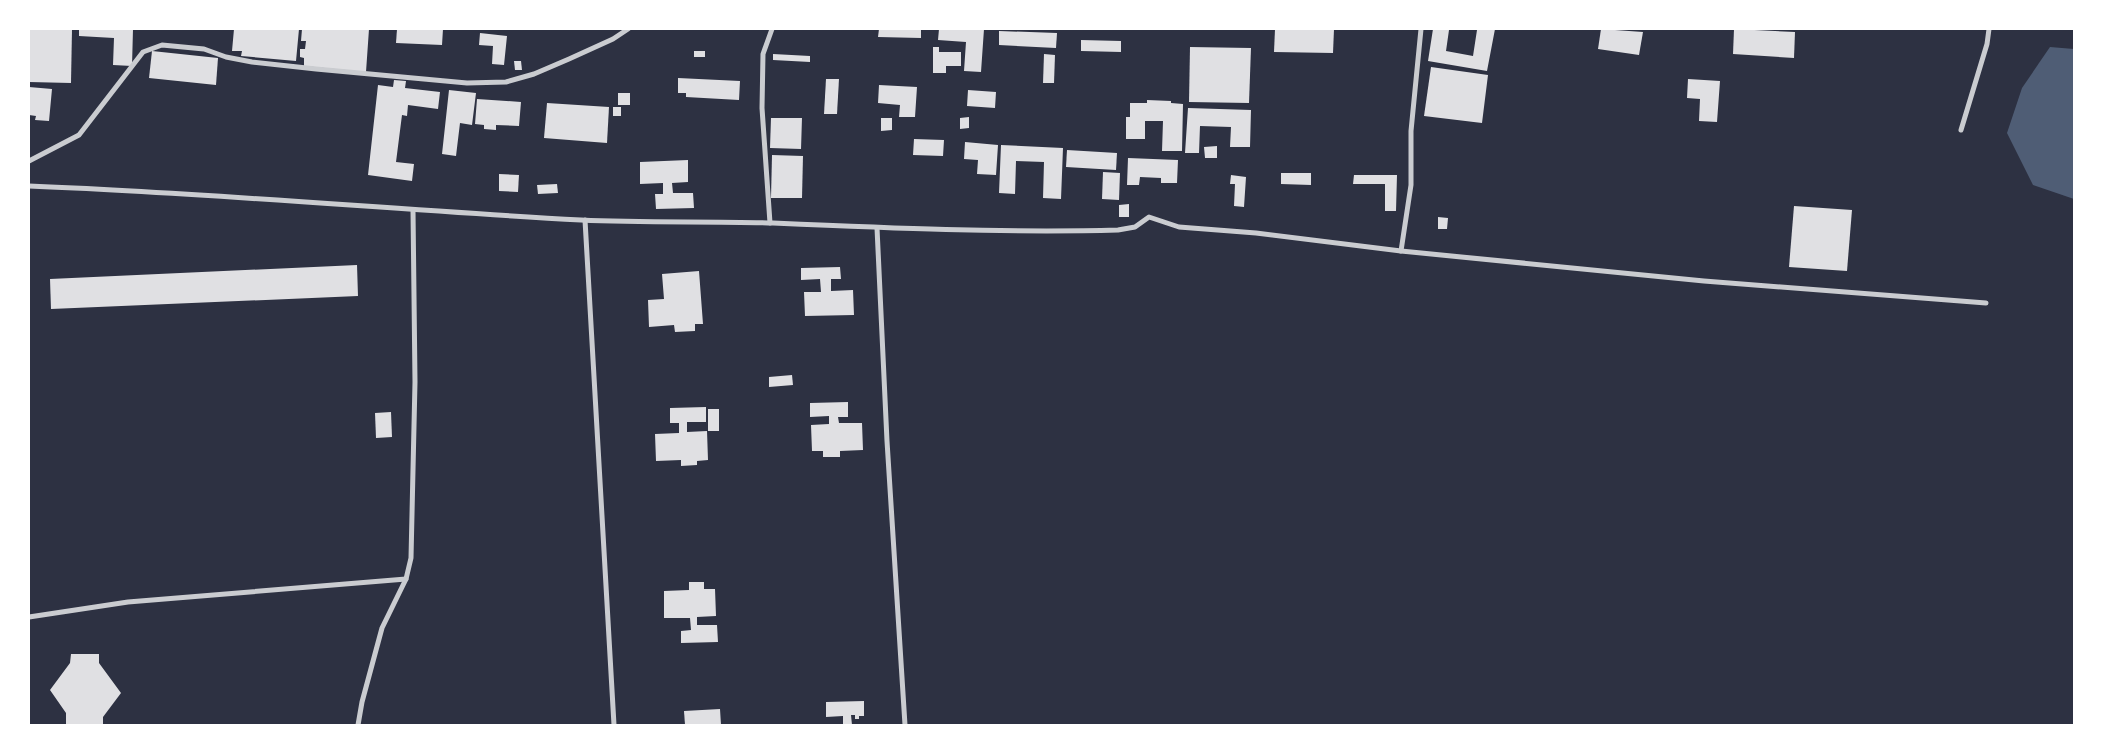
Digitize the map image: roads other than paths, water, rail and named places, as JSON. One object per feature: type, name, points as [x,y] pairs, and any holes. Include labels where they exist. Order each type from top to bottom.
[{"type":"street","points":[[29,161],[79,135],[143,52],[162,45],[204,49],[226,57],[252,62],[316,69],[467,83],[506,82],[534,74],[569,59],[612,39],[628,29]]},
{"type":"street","points":[[770,223],[762,108],[763,54],[772,29]]},
{"type":"street","points":[[1401,250],[1412,185],[1412,131],[1421,29]]},
{"type":"street","points":[[1961,130],[1987,44],[1989,29]]},
{"type":"street","points":[[29,186],[148,190],[413,210],[585,220],[770,223],[877,228],[1118,230],[1135,227],[1149,217],[1179,228],[1256,233],[1704,281],[1986,302]]},
{"type":"street","points":[[358,725],[362,702],[382,628],[406,579],[411,558],[414,411],[413,210]]},
{"type":"street","points":[[585,220],[614,725]]},
{"type":"street","points":[[877,228],[887,441],[905,725]]},
{"type":"street","points":[[29,617],[128,602],[406,579]]},
{"type":"water","points":[[2050,47],[2074,49],[2074,199],[2033,185],[2007,133],[2022,88]]}]
